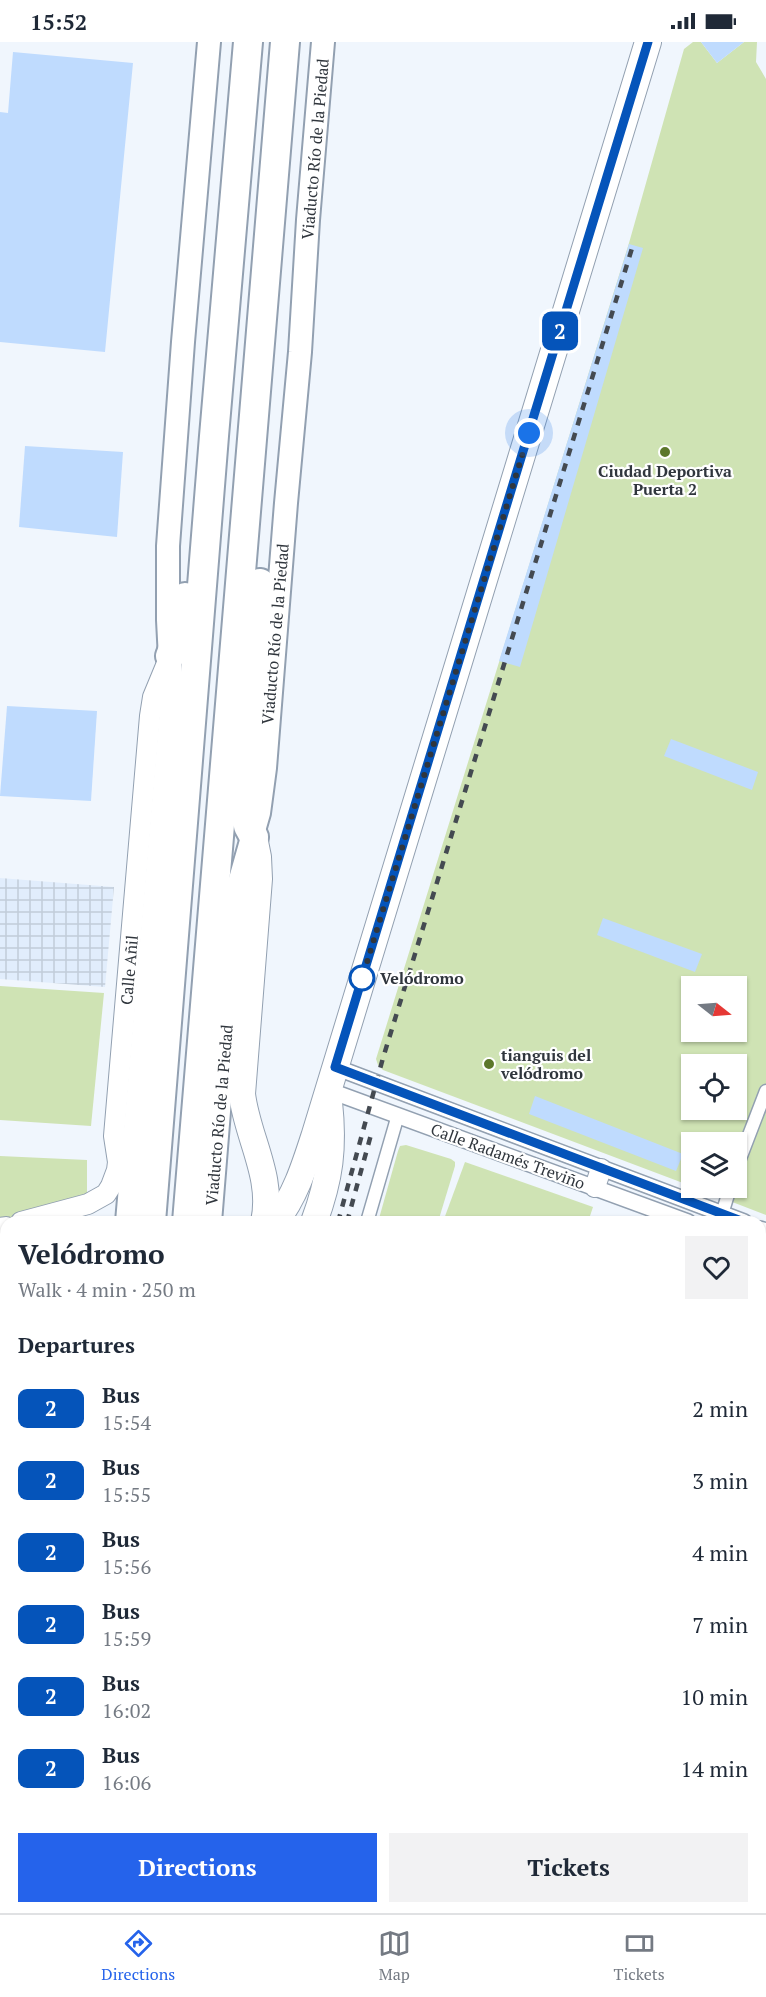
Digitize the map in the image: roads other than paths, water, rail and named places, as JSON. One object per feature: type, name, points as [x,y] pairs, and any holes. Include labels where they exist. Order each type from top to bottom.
[{"type":"highway","points":[[150,1216],[248,42]]},
{"type":"highway","name":"Viaducto Río de la Piedad","points":[[188,1216],[285,42]]},
{"type":"highway","points":[[254,837],[248,826],[245,803],[262,538],[256,398]]},
{"type":"highway","points":[[170,656],[179,633],[203,476],[214,436]]},
{"type":"main road","points":[[128,1216],[172,697],[168,620],[168,546],[209,42]]},
{"type":"main road","name":"Viaducto Río de la Piedad","points":[[210,1216],[237,890],[254,837],[265,768],[323,42]]},
{"type":"main road","points":[[280,1216],[301,1174],[331,1079],[648,42]]},
{"type":"main road","points":[[254,837],[259,879],[242,1094],[245,1113],[258,1150],[265,1183],[267,1205],[265,1216]]},
{"type":"main road","points":[[316,1216],[326,1186],[332,1150],[331,1079]]},
{"type":"street","name":"Calle Añil","points":[[43,1216],[93,1202],[106,1194],[115,1179],[118,1162],[114,1136],[150,716],[153,697],[170,656]]},
{"type":"street","name":"Calle Radamés Treviño","points":[[331,1079],[398,1115],[728,1216]]},
{"type":"street","name":"Calle Radamés Treviño","points":[[331,1079],[598,1178],[676,1216]]},
{"type":"street","points":[[747,1140],[766,1091]]},
{"type":"street","points":[[369,1216],[398,1115]]},
{"type":"street","points":[[722,1214],[727,1198]]},
{"type":"railway","points":[[340,1216],[383,1058],[633,245]]},
{"type":"railway","points":[[349,1216],[372,1131]]},
{"type":"place","name":"Ciudad Deportiva Puerta 2","points":[[665,452]]},
{"type":"place","name":"Velódromo","points":[[362,978]]},
{"type":"place","name":"tianguis del velódromo","points":[[489,1064]]}]
